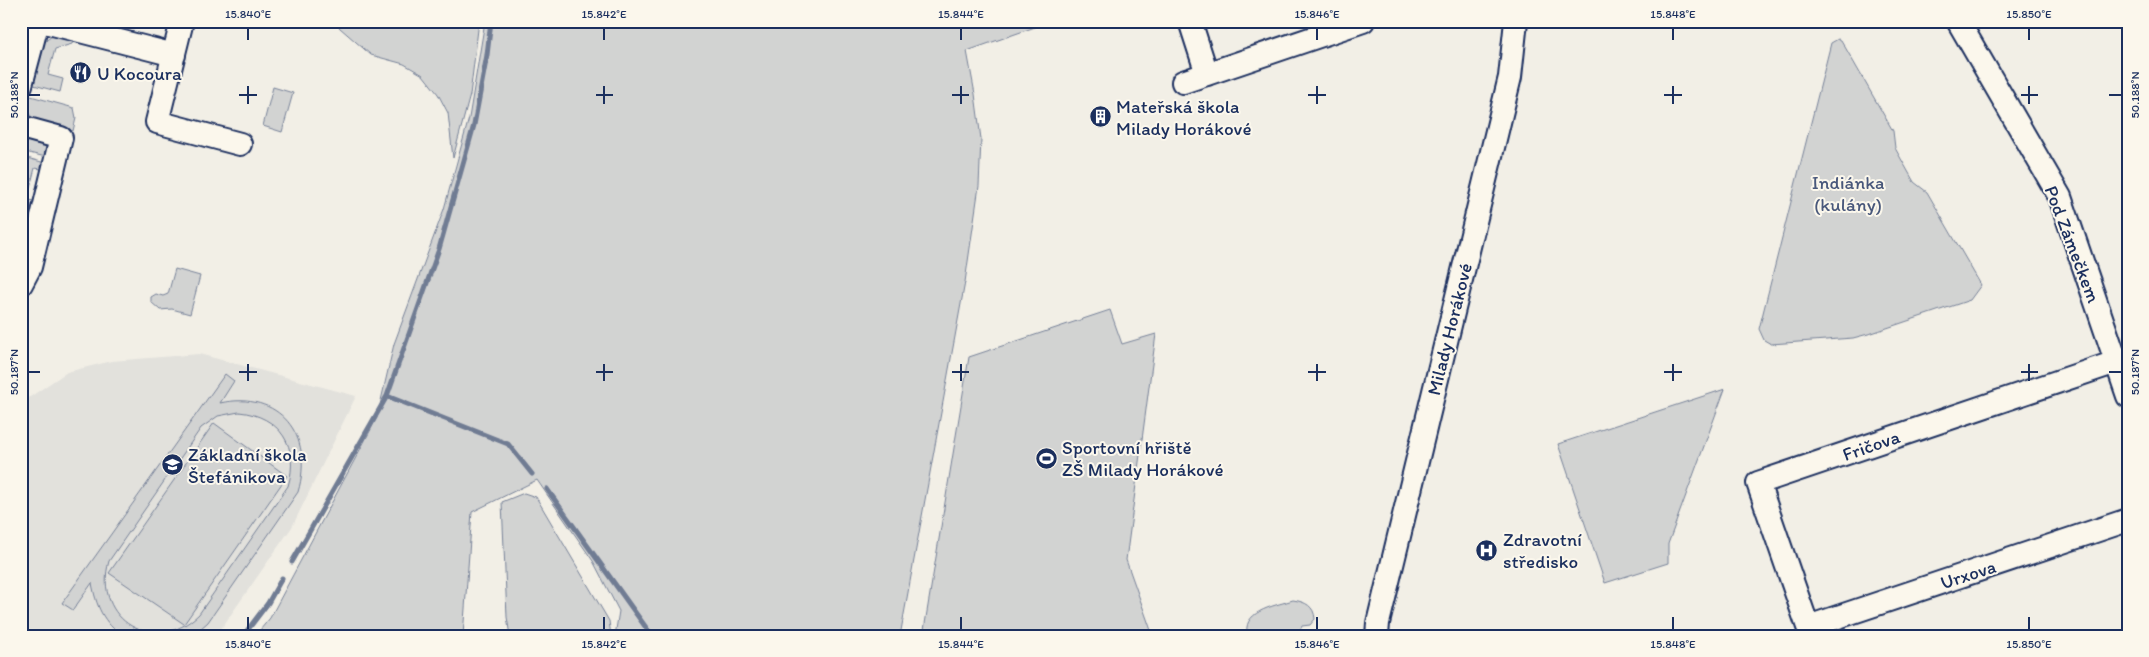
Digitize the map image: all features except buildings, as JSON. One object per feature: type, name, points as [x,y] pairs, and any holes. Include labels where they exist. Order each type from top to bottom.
[{"type":"street","points":[[21,85],[39,21],[174,55]]},
{"type":"street","points":[[182,21],[157,122],[240,144]]},
{"type":"street","points":[[1190,21],[1207,74]]},
{"type":"street","points":[[1182,82],[1363,21]]},
{"type":"street","name":"Milady Horákové","points":[[1377,636],[1430,406],[1465,269],[1510,77],[1516,21]]},
{"type":"street","name":"Pod Zámečkem","points":[[1958,21],[2060,197],[2122,360],[2128,396]]},
{"type":"street","points":[[21,127],[61,138],[30,267],[21,284]]},
{"type":"street","name":"Fričova","points":[[1808,627],[1758,483],[2122,360]]},
{"type":"street","name":"Urxova","points":[[1808,627],[2128,520]]},
{"type":"shaded area","name":"Základní škola Štefánikova","points":[[199,354],[356,396],[292,527],[216,636],[21,636],[21,403],[67,372],[112,361]]},
{"type":"green space","points":[[332,21],[479,21],[470,95],[453,158],[448,113],[438,94],[423,75],[404,64],[371,55]]},
{"type":"green space","points":[[485,21],[1052,21],[967,51],[981,139],[979,186],[965,282],[900,636],[615,636],[619,611],[593,561],[537,480],[472,512],[463,636],[255,636],[270,618],[377,418],[394,344],[444,209],[469,118]]},
{"type":"green space","points":[[58,34],[74,37],[72,44],[55,49],[48,75],[63,79],[60,92],[30,84],[40,48],[50,37]]},
{"type":"green space","name":"Indiánka (kulány)","points":[[1838,39],[1841,40],[1893,131],[1895,148],[1914,182],[1927,192],[1981,285],[1970,300],[1872,333],[1853,338],[1771,344],[1764,340],[1759,329],[1831,43]]},
{"type":"green space","points":[[273,87],[293,93],[282,132],[263,126]]},
{"type":"green space","points":[[27,95],[74,108],[76,118],[73,131],[47,125],[33,118],[28,112],[26,105]]},
{"type":"green space","points":[[21,139],[49,144],[50,158],[21,151]]},
{"type":"green space","points":[[27,158],[49,164],[47,170],[35,168],[27,199],[39,203],[21,256],[21,180]]},
{"type":"green space","points":[[175,269],[200,276],[190,314],[172,309],[160,310],[151,302],[151,297],[156,294],[163,296],[168,294]]},
{"type":"green space","name":"Sportovní hřiště ZŠ Milady Horákové","points":[[1110,310],[1122,344],[1156,334],[1126,560],[1153,636],[923,636],[969,357]]},
{"type":"green space","points":[[225,374],[234,381],[220,403],[241,401],[259,403],[275,410],[288,421],[296,435],[301,452],[302,471],[298,492],[208,622],[192,636],[123,636],[105,619],[96,599],[92,583],[73,610],[62,603]],"holes":[[[239,412],[266,420],[276,427],[289,447],[291,472],[288,486],[199,614],[182,626],[164,632],[147,632],[131,626],[118,615],[110,600],[106,582],[109,561],[201,428],[218,416]]]},
{"type":"green space","points":[[1725,389],[1668,544],[1668,563],[1605,583],[1558,444]]},
{"type":"green space","points":[[214,423],[287,476],[184,624],[109,573]]},
{"type":"green space","points":[[524,493],[536,497],[609,621],[611,636],[510,636],[507,617],[502,502]]},
{"type":"green space","points":[[1293,600],[1308,605],[1313,611],[1315,619],[1310,625],[1302,626],[1297,636],[1256,636],[1247,632],[1251,618],[1256,614]]},
{"type":"waterway","points":[[292,562],[387,396],[439,249],[474,125],[487,55],[491,21]]},
{"type":"waterway","points":[[387,396],[508,444],[532,474]]},
{"type":"waterway","points":[[547,489],[652,636]]},
{"type":"waterway","points":[[243,636],[268,603],[282,578]]},
{"type":"place","name":"U Kocoura","points":[[81,73]]},
{"type":"place","name":"Mateřská škola Milady Horákové","points":[[1100,117]]},
{"type":"place","name":"Sportovní hřiště ZŠ Milady Horákové","points":[[1046,458]]},
{"type":"place","name":"Základní škola Štefánikova","points":[[172,465]]},
{"type":"place","name":"Zdravotní středisko","points":[[1487,550]]}]
